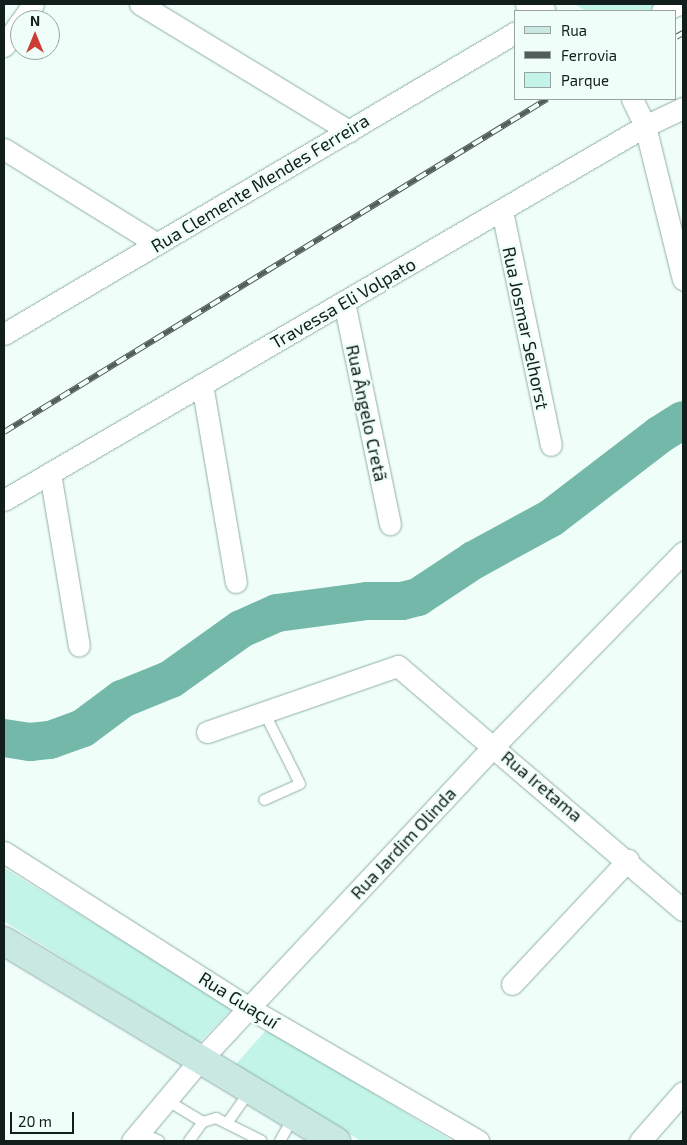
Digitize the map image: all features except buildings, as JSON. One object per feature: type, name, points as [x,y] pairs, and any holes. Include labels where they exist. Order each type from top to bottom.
[{"type":"main road","points":[[4,941],[336,1141]]},
{"type":"street","points":[[140,4],[349,131]]},
{"type":"street","points":[[528,4],[540,10]]},
{"type":"street","points":[[664,10],[679,4]]},
{"type":"street","name":"Rua Clemente Mendes Ferreira","points":[[4,334],[514,33]]},
{"type":"street","points":[[632,100],[645,126],[683,279]]},
{"type":"street","name":"Travessa Eli Volpato","points":[[4,500],[645,126],[683,108]]},
{"type":"street","points":[[4,149],[157,244]]},
{"type":"street","name":"Rua Josmar Selhorst","points":[[502,211],[550,445]]},
{"type":"street","name":"Rua Ângelo Cretã","points":[[344,302],[390,524]]},
{"type":"street","points":[[202,384],[236,582]]},
{"type":"street","points":[[50,473],[79,646]]},
{"type":"street","name":"Rua Jardim Olinda","points":[[144,1138],[168,1101],[200,1060],[494,746],[683,552]]},
{"type":"street","name":"Rua Iretama","points":[[264,712],[398,666],[628,860],[683,910]]},
{"type":"street","points":[[207,732],[264,712]]},
{"type":"street","name":"Rua Guaçuí","points":[[4,852],[249,1008],[478,1141]]},
{"type":"street","points":[[512,984],[628,860]]},
{"type":"street","points":[[640,1141],[683,1092]]},
{"type":"lane","points":[[264,712],[300,784],[264,800]]},
{"type":"lane","points":[[228,1122],[250,1090]]},
{"type":"lane","points":[[168,1101],[202,1122]]},
{"type":"lane","points":[[280,1141],[294,1116]]},
{"type":"lane","points":[[189,1141],[202,1122],[216,1118],[228,1122],[262,1141]]},
{"type":"green space","points":[[574,4],[663,4],[649,10],[585,10]]},
{"type":"green space","points":[[4,868],[233,1008],[199,1043],[4,921]]},
{"type":"green space","points":[[267,1029],[452,1141],[361,1141],[235,1065]]},
{"type":"waterway","points":[[4,738],[30,742],[50,740],[83,728],[122,699],[171,679],[241,629],[277,613],[367,601],[402,601],[418,597],[474,560],[551,518],[659,435],[683,420]]},
{"type":"railway","points":[[677,36],[683,33]]},
{"type":"railway","points":[[4,432],[545,100]]}]
